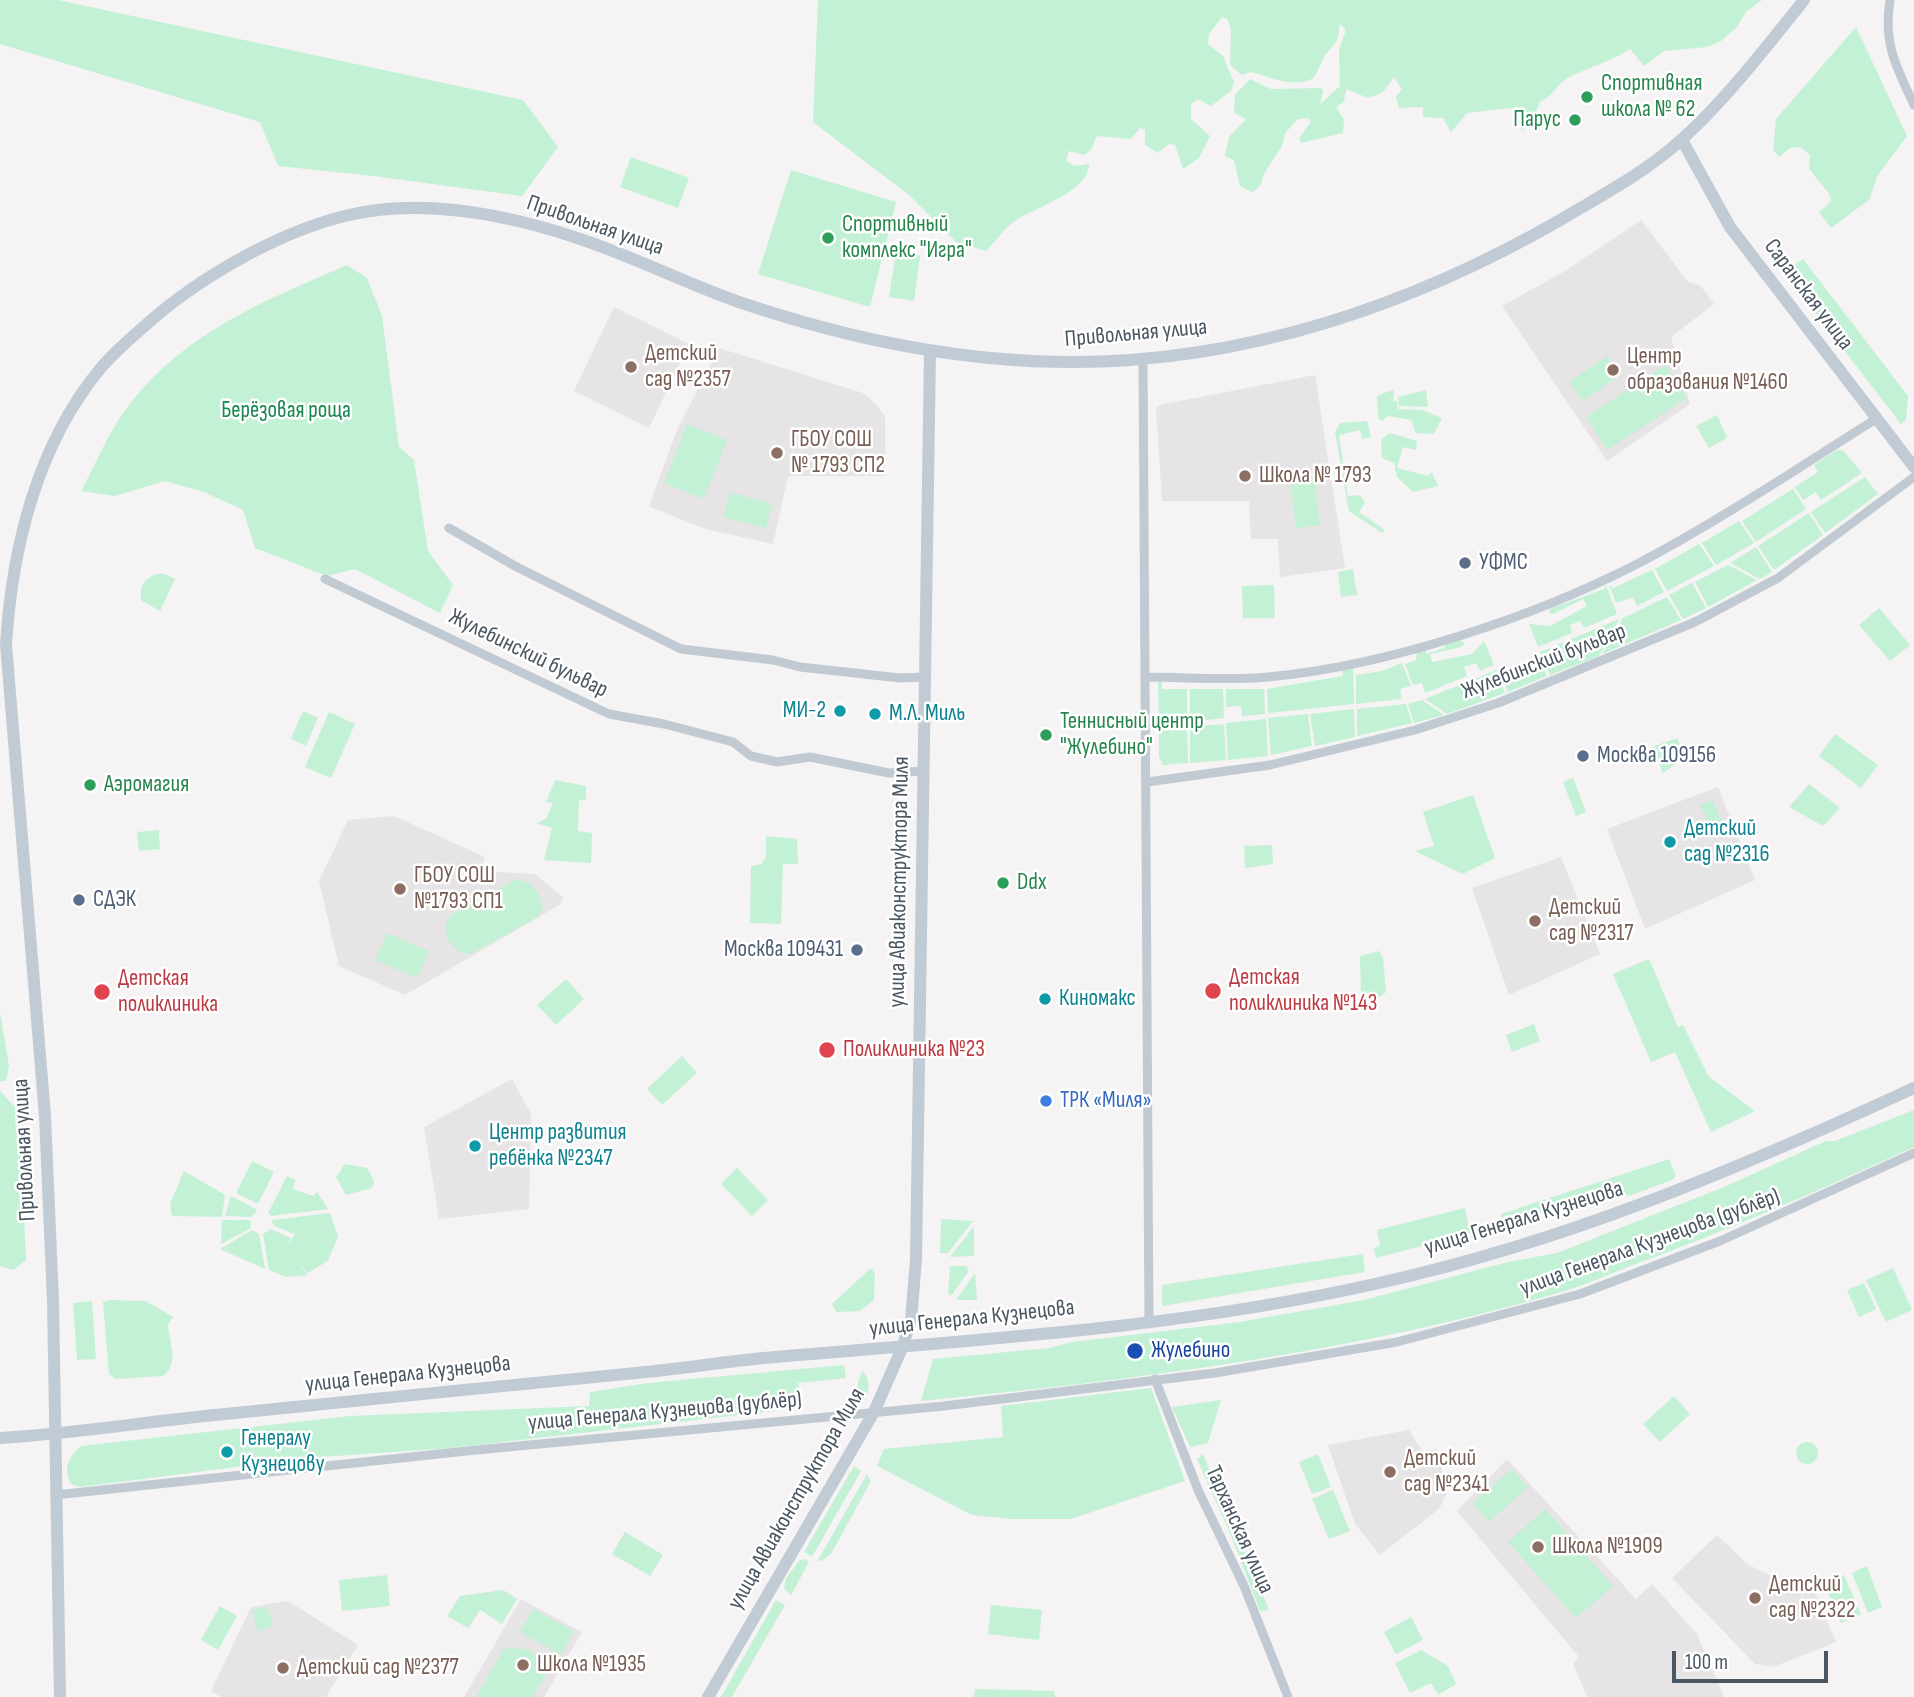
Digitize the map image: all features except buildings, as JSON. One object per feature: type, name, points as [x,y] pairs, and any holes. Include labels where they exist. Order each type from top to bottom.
[{"type":"main road","name":"Привольная улица","points":[[60,1697],[53,1435],[53,1301],[45,1116],[6,645],[12,582],[34,488],[70,412],[104,363],[166,307],[252,254],[346,215],[408,209],[443,210],[549,229],[622,254],[737,301],[896,347],[930,352],[975,358],[1075,362],[1143,358],[1281,337],[1356,314],[1468,271],[1638,173],[1682,140],[1804,0]]},
{"type":"main road","name":"Саранская улица","points":[[1682,140],[1730,227],[1914,467]]},
{"type":"main road","name":"улица Авиаконструктора Миля","points":[[708,1697],[874,1412],[911,1320],[916,1259],[930,352]]},
{"type":"main road","name":"улица Генерала Кузнецова","points":[[0,1438],[53,1435],[202,1416],[763,1358],[902,1348],[1149,1322],[1376,1284],[1490,1255],[1688,1187],[1789,1146],[1914,1088]]},
{"type":"street","points":[[1890,0],[1886,36],[1890,53],[1914,105]]},
{"type":"street","points":[[1143,358],[1149,1322]]},
{"type":"street","points":[[1146,677],[1267,677],[1365,660],[1473,631],[1639,563],[1759,495],[1876,419]]},
{"type":"street","name":"Жулебинский бульвар","points":[[1147,782],[1270,765],[1415,730],[1519,694],[1695,622],[1778,578],[1914,477]]},
{"type":"street","points":[[449,528],[515,566],[681,649],[773,660],[800,667],[900,678],[925,677]]},
{"type":"street","name":"Жулебинский бульвар","points":[[325,579],[609,714],[664,724],[733,742],[751,756],[777,762],[810,757],[889,772],[923,771]]},
{"type":"street","name":"улица Генерала Кузнецова (дублёр)","points":[[55,1495],[476,1450],[874,1412],[1226,1371],[1397,1342],[1556,1302],[1720,1241],[1914,1153]]},
{"type":"street","name":"Тарханская улица","points":[[1155,1379],[1198,1490],[1244,1586],[1288,1697]]},
{"type":"shaded area","name":"Центр образования №1460","points":[[1641,220],[1688,282],[1700,285],[1714,304],[1671,337],[1690,404],[1607,461],[1502,306],[1565,271]]},
{"type":"shaded area","name":"Детский сад №2357","points":[[614,307],[689,344],[649,428],[574,391]]},
{"type":"shaded area","name":"ГБОУ СОШ № 1793 СП2","points":[[719,348],[863,393],[877,405],[885,417],[885,476],[788,476],[773,544],[705,529],[649,506],[677,430]]},
{"type":"shaded area","name":"Школа № 1793","points":[[1315,375],[1345,568],[1280,577],[1278,539],[1251,539],[1249,501],[1162,501],[1156,408],[1159,405]]},
{"type":"shaded area","points":[[1718,787],[1755,880],[1645,929],[1607,829]]},
{"type":"shaded area","points":[[394,816],[485,857],[480,871],[535,874],[563,897],[561,904],[405,995],[339,966],[319,881],[348,820]]},
{"type":"shaded area","name":"Детский сад №2317","points":[[1561,857],[1600,954],[1509,995],[1472,888]]},
{"type":"shaded area","points":[[512,1079],[531,1114],[529,1209],[439,1219],[424,1127]]},
{"type":"shaded area","name":"Детский сад №2341","points":[[1409,1430],[1422,1451],[1437,1449],[1447,1493],[1439,1509],[1380,1555],[1355,1524],[1328,1445]]},
{"type":"shaded area","name":"Школа №1909","points":[[1507,1459],[1636,1599],[1652,1584],[1697,1634],[1724,1697],[1587,1697],[1573,1664],[1579,1657],[1457,1511]]},
{"type":"shaded area","name":"Детский сад №2322","points":[[1717,1535],[1747,1564],[1789,1585],[1808,1576],[1836,1642],[1773,1667],[1755,1664],[1672,1578]]},
{"type":"shaded area","name":"Школа №1935","points":[[521,1599],[582,1632],[544,1697],[464,1697]]},
{"type":"shaded area","name":"Детский сад №2377","points":[[288,1601],[358,1645],[326,1697],[221,1697],[211,1691],[251,1607]]},
{"type":"green space","points":[[0,0],[58,0],[523,100],[558,147],[522,196],[278,166],[260,122],[0,44]]},
{"type":"green space","points":[[818,0],[1762,0],[1746,12],[1737,27],[1721,41],[1707,47],[1664,51],[1644,66],[1630,49],[1569,77],[1540,102],[1532,122],[1522,131],[1511,108],[1467,113],[1451,132],[1443,118],[1423,117],[1423,107],[1399,108],[1396,97],[1402,89],[1394,77],[1382,93],[1368,98],[1346,89],[1344,102],[1336,107],[1344,120],[1343,133],[1301,143],[1299,138],[1311,122],[1308,118],[1298,119],[1285,133],[1282,146],[1265,172],[1260,186],[1252,192],[1240,186],[1234,160],[1225,156],[1229,137],[1246,119],[1234,113],[1235,95],[1250,79],[1271,89],[1321,88],[1323,92],[1320,104],[1340,86],[1339,50],[1346,30],[1340,24],[1337,41],[1325,55],[1314,78],[1290,82],[1251,72],[1242,75],[1230,65],[1231,29],[1227,19],[1222,17],[1209,34],[1208,44],[1223,56],[1234,82],[1231,91],[1211,106],[1198,99],[1191,104],[1191,119],[1210,136],[1199,158],[1183,169],[1175,145],[1169,144],[1158,153],[1145,145],[1145,130],[1140,128],[1131,139],[1097,136],[1091,150],[1084,155],[1069,151],[1066,160],[1074,166],[1089,164],[1087,174],[1080,183],[1058,199],[1013,222],[986,251],[956,242],[909,195],[813,122]]},
{"type":"green space","points":[[1856,27],[1907,136],[1878,175],[1869,200],[1831,228],[1819,212],[1831,202],[1830,195],[1809,169],[1810,155],[1800,147],[1790,148],[1779,157],[1773,150],[1776,119]]},
{"type":"green space","points":[[631,157],[689,178],[678,208],[620,187]]},
{"type":"green space","name":"Спортивный комплекс \"Игра\"","points":[[791,170],[896,202],[870,307],[758,274]]},
{"type":"green space","points":[[896,252],[920,256],[914,301],[889,297]]},
{"type":"green space","points":[[1803,259],[1908,396],[1906,420],[1901,424],[1784,272]]},
{"type":"green space","name":"Берёзовая роща","points":[[347,265],[367,278],[382,316],[399,447],[414,460],[428,551],[453,585],[440,613],[355,569],[327,576],[255,548],[243,510],[204,492],[165,481],[115,496],[81,491],[116,424],[138,394],[163,368],[218,327],[281,294]]},
{"type":"green space","points":[[1607,356],[1620,375],[1583,401],[1569,382]]},
{"type":"green space","points":[[1665,365],[1687,398],[1607,450],[1586,417]]},
{"type":"green space","points":[[1394,389],[1393,401],[1397,401],[1398,409],[1422,410],[1442,418],[1434,434],[1416,433],[1411,420],[1388,416],[1382,421],[1378,418],[1377,396]]},
{"type":"green space","points":[[1426,390],[1428,407],[1399,406],[1398,397]]},
{"type":"green space","points":[[1717,415],[1727,438],[1709,448],[1696,426]]},
{"type":"green space","points":[[1367,421],[1371,437],[1362,439],[1360,430],[1339,435],[1348,496],[1360,495],[1365,503],[1359,512],[1385,530],[1382,533],[1349,511],[1335,432],[1340,423]]},
{"type":"green space","points":[[687,424],[727,440],[704,499],[664,483]]},
{"type":"green space","points":[[1390,433],[1417,441],[1416,450],[1403,447],[1397,468],[1428,476],[1432,472],[1438,486],[1413,492],[1397,477],[1394,463],[1382,458],[1381,440]]},
{"type":"green space","points":[[1837,450],[1844,451],[1862,473],[1821,500],[1816,492],[1803,500],[1795,487],[1818,472],[1814,465]]},
{"type":"green space","points":[[1865,477],[1878,494],[1825,533],[1811,512]]},
{"type":"green space","points":[[1314,479],[1320,525],[1296,528],[1290,482]]},
{"type":"green space","points":[[1793,489],[1806,509],[1756,542],[1742,521]]},
{"type":"green space","points":[[730,492],[772,504],[766,528],[723,517]]},
{"type":"green space","points":[[1809,513],[1823,535],[1774,570],[1758,546]]},
{"type":"green space","points":[[1739,521],[1754,543],[1716,565],[1702,543]]},
{"type":"green space","points":[[1699,544],[1714,566],[1667,591],[1655,569]]},
{"type":"green space","points":[[1756,547],[1772,572],[1760,579],[1730,563]]},
{"type":"green space","points":[[1728,565],[1757,580],[1708,607],[1695,582]]},
{"type":"green space","points":[[1353,569],[1357,595],[1341,597],[1338,572]]},
{"type":"green space","points":[[1652,570],[1664,592],[1637,606],[1633,597],[1616,603],[1609,585],[1613,588]]},
{"type":"green space","points":[[162,573],[175,579],[160,611],[142,601],[141,591],[144,582]]},
{"type":"green space","points":[[1692,583],[1706,608],[1683,619],[1669,595]]},
{"type":"green space","points":[[1274,585],[1275,618],[1243,618],[1242,586]]},
{"type":"green space","points":[[1606,585],[1617,614],[1584,628],[1580,621],[1570,625],[1572,633],[1538,647],[1529,624],[1550,626],[1587,606],[1583,599],[1553,614],[1549,613],[1550,609],[1604,589]]},
{"type":"green space","points":[[1667,597],[1681,620],[1602,654],[1623,618]]},
{"type":"green space","points":[[1879,608],[1910,645],[1890,661],[1859,625]]},
{"type":"green space","points":[[1619,619],[1599,656],[1550,675],[1540,652]]},
{"type":"green space","points":[[1457,638],[1465,643],[1462,647],[1430,654],[1432,662],[1472,654],[1484,641],[1494,665],[1480,671],[1476,663],[1464,667],[1467,676],[1425,693],[1422,683],[1413,685],[1405,664],[1416,660],[1417,652],[1425,649],[1427,654],[1444,648],[1446,642]]},
{"type":"green space","points":[[1538,657],[1547,676],[1508,692],[1500,672]]},
{"type":"green space","points":[[1402,663],[1411,686],[1400,689],[1402,699],[1356,704],[1356,675],[1382,671]]},
{"type":"green space","points":[[1353,667],[1354,704],[1268,713],[1267,689],[1342,676],[1343,668]]},
{"type":"green space","points":[[1496,670],[1505,693],[1447,714],[1425,699]]},
{"type":"green space","points":[[1162,681],[1162,689],[1187,689],[1187,722],[1159,725],[1158,682]]},
{"type":"green space","points":[[1190,689],[1223,689],[1224,718],[1190,722]]},
{"type":"green space","points":[[1226,689],[1264,689],[1265,714],[1242,716],[1241,706],[1226,707]]},
{"type":"green space","points":[[1422,700],[1444,715],[1414,723],[1408,704]]},
{"type":"green space","points":[[1406,704],[1412,723],[1357,736],[1357,709]]},
{"type":"green space","points":[[1354,709],[1355,737],[1315,746],[1310,714]]},
{"type":"green space","points":[[303,711],[318,718],[306,746],[291,739]]},
{"type":"green space","points":[[329,712],[355,724],[331,778],[305,767]]},
{"type":"green space","points":[[1308,714],[1312,746],[1271,755],[1268,718]]},
{"type":"green space","points":[[1266,719],[1268,756],[1228,760],[1226,723]]},
{"type":"green space","points":[[1224,724],[1226,760],[1190,763],[1190,727]]},
{"type":"green space","points":[[1187,727],[1188,763],[1163,765],[1159,757],[1159,730]]},
{"type":"green space","points":[[1835,734],[1878,765],[1861,788],[1819,756]]},
{"type":"green space","points":[[1677,738],[1685,757],[1663,773],[1652,747]]},
{"type":"green space","points":[[1573,778],[1586,812],[1576,816],[1563,782]]},
{"type":"green space","points":[[555,780],[586,786],[586,800],[579,800],[578,831],[592,833],[591,863],[544,860],[552,828],[536,823],[546,819],[553,803],[546,802]]},
{"type":"green space","points":[[1809,784],[1840,808],[1823,826],[1789,807]]},
{"type":"green space","points":[[1473,795],[1495,858],[1463,874],[1415,851],[1434,846],[1423,812]]},
{"type":"green space","points":[[1712,800],[1722,821],[1710,827],[1700,805]]},
{"type":"green space","points":[[159,830],[160,849],[139,851],[137,832]]},
{"type":"green space","points":[[766,836],[797,839],[798,864],[783,864],[781,924],[750,923],[751,866],[762,864],[766,856]]},
{"type":"green space","points":[[1272,845],[1273,864],[1245,868],[1244,846]]},
{"type":"green space","points":[[516,879],[531,885],[537,891],[543,906],[538,917],[471,954],[460,952],[448,941],[445,926],[451,915]]},
{"type":"green space","points":[[387,933],[429,951],[417,978],[375,960]]},
{"type":"green space","points":[[1379,951],[1383,957],[1386,992],[1380,997],[1365,998],[1361,992],[1360,956]]},
{"type":"green space","points":[[1649,959],[1678,1027],[1683,1025],[1709,1077],[1755,1111],[1711,1132],[1675,1052],[1651,1062],[1613,974]]},
{"type":"green space","points":[[566,979],[584,999],[556,1025],[537,1005]]},
{"type":"green space","points":[[0,1012],[9,1066],[6,1081],[0,1081]]},
{"type":"green space","points":[[1534,1024],[1540,1041],[1512,1052],[1506,1035]]},
{"type":"green space","points":[[682,1056],[697,1073],[662,1105],[647,1089]]},
{"type":"green space","points":[[0,1091],[17,1109],[20,1125],[26,1260],[14,1270],[0,1266]]},
{"type":"green space","points":[[1914,1110],[1914,1147],[1744,1221],[1563,1292],[1473,1316],[1317,1349],[1159,1374],[921,1401],[933,1359],[1049,1348],[1072,1342],[1240,1322],[1364,1300],[1508,1262],[1557,1253],[1724,1187],[1826,1141],[1835,1141]]},
{"type":"green space","points":[[1669,1159],[1676,1176],[1672,1180],[1629,1196],[1616,1189],[1504,1224],[1501,1214]]},
{"type":"green space","points":[[252,1161],[274,1172],[258,1204],[236,1193]]},
{"type":"green space","points":[[345,1164],[367,1168],[374,1181],[372,1188],[346,1195],[336,1177]]},
{"type":"green space","points":[[737,1168],[768,1200],[752,1216],[721,1184]]},
{"type":"green space","points":[[184,1171],[225,1195],[222,1217],[172,1216],[170,1204]]},
{"type":"green space","points":[[287,1176],[295,1180],[293,1189],[313,1196],[317,1192],[328,1209],[271,1216],[268,1213]]},
{"type":"green space","points":[[231,1196],[257,1211],[251,1217],[225,1216]]},
{"type":"green space","points":[[1465,1208],[1468,1224],[1475,1223],[1478,1231],[1376,1258],[1374,1248],[1380,1245],[1377,1230]]},
{"type":"green space","points":[[330,1213],[338,1237],[329,1258],[328,1252],[329,1260],[308,1273],[297,1261],[308,1275],[286,1277],[269,1270],[263,1234],[271,1229],[291,1238],[286,1249],[298,1228],[293,1234],[273,1225],[272,1220]]},
{"type":"green space","points":[[941,1219],[973,1221],[948,1253],[940,1253]]},
{"type":"green space","points":[[222,1220],[251,1220],[251,1228],[221,1244]]},
{"type":"green space","points":[[974,1226],[974,1256],[950,1257]]},
{"type":"green space","points":[[252,1230],[259,1234],[265,1269],[220,1249]]},
{"type":"green space","points":[[1363,1254],[1365,1272],[1162,1306],[1162,1285]]},
{"type":"green space","points":[[950,1266],[966,1266],[969,1271],[951,1296],[948,1293]]},
{"type":"green space","points":[[871,1268],[875,1274],[874,1300],[860,1311],[836,1312],[832,1304]]},
{"type":"green space","points":[[1893,1268],[1912,1310],[1886,1322],[1866,1280]]},
{"type":"green space","points":[[975,1273],[977,1300],[956,1300]]},
{"type":"green space","points":[[1864,1283],[1876,1309],[1859,1317],[1847,1290]]},
{"type":"green space","points":[[92,1301],[96,1359],[77,1360],[73,1303]]},
{"type":"green space","points":[[146,1301],[173,1317],[168,1325],[171,1365],[163,1376],[116,1379],[109,1374],[103,1302]]},
{"type":"green space","points":[[844,1365],[846,1378],[798,1383],[800,1408],[450,1448],[307,1458],[80,1487],[71,1484],[67,1473],[70,1459],[81,1446],[350,1416],[589,1406],[590,1392],[648,1383]]},
{"type":"green space","points":[[862,1370],[868,1381],[868,1391],[852,1405]]},
{"type":"green space","points":[[1151,1388],[1185,1481],[1071,1519],[1011,1519],[972,1515],[877,1466],[884,1449],[1003,1437],[1001,1406]]},
{"type":"green space","points":[[1674,1396],[1690,1414],[1660,1442],[1643,1424]]},
{"type":"green space","points":[[1221,1400],[1208,1443],[1190,1447],[1172,1407]]},
{"type":"green space","points":[[1807,1442],[1815,1445],[1818,1453],[1815,1461],[1807,1464],[1799,1461],[1796,1453],[1799,1445]]},
{"type":"green space","points":[[1203,1454],[1269,1610],[1260,1611],[1230,1533],[1197,1459]]},
{"type":"green space","points":[[1318,1454],[1331,1487],[1312,1494],[1299,1462]]},
{"type":"green space","points":[[854,1466],[861,1471],[812,1557],[804,1552]]},
{"type":"green space","points":[[1512,1469],[1528,1487],[1489,1522],[1473,1503]]},
{"type":"green space","points":[[867,1474],[871,1481],[831,1554],[822,1561],[818,1560]]},
{"type":"green space","points":[[1333,1490],[1350,1531],[1329,1539],[1312,1499]]},
{"type":"green space","points":[[1545,1509],[1613,1586],[1576,1618],[1508,1542]]},
{"type":"green space","points":[[625,1532],[663,1555],[650,1576],[612,1554]]},
{"type":"green space","points":[[800,1560],[809,1562],[791,1595],[784,1588],[786,1578]]},
{"type":"green space","points":[[1867,1566],[1882,1607],[1868,1613],[1852,1573]]},
{"type":"green space","points":[[387,1575],[390,1606],[342,1611],[339,1580]]},
{"type":"green space","points":[[1844,1575],[1861,1614],[1841,1623],[1824,1583]]},
{"type":"green space","points":[[503,1590],[517,1599],[502,1624],[480,1610],[468,1628],[447,1616],[460,1596]]},
{"type":"green space","points":[[776,1600],[785,1605],[732,1697],[721,1697]]},
{"type":"green space","points":[[991,1605],[1042,1610],[1039,1640],[988,1634]]},
{"type":"green space","points":[[220,1606],[237,1616],[218,1650],[201,1640]]},
{"type":"green space","points":[[267,1606],[273,1626],[258,1631],[252,1611]]},
{"type":"green space","points":[[533,1609],[574,1631],[561,1655],[520,1632]]},
{"type":"green space","points":[[1411,1617],[1423,1640],[1396,1654],[1384,1632]]},
{"type":"green space","points":[[521,1648],[532,1652],[546,1675],[533,1697],[476,1697],[504,1649]]},
{"type":"green space","points":[[1421,1650],[1448,1666],[1456,1684],[1438,1695],[1431,1683],[1410,1693],[1395,1663]]},
{"type":"green space","points":[[975,1689],[1054,1691],[1055,1697],[974,1697]]},
{"type":"place","name":"Спортивная школа № 62","points":[[1587,97]]},
{"type":"place","name":"Парус","points":[[1575,120]]},
{"type":"place","name":"Спортивный комплекс \"Игра\"","points":[[828,238]]},
{"type":"place","name":"Детский сад №2357","points":[[631,367]]},
{"type":"place","name":"Центр образования №1460","points":[[1613,370]]},
{"type":"place","name":"ГБОУ СОШ № 1793 СП2","points":[[777,453]]},
{"type":"place","name":"Школа № 1793","points":[[1245,476]]},
{"type":"place","name":"УФМС","points":[[1465,563]]},
{"type":"place","name":"МИ-2","points":[[840,711]]},
{"type":"place","name":"М.Л. Миль","points":[[875,714]]},
{"type":"place","name":"Теннисный центр \"Жулебино\"","points":[[1046,735]]},
{"type":"place","name":"Москва 109156","points":[[1583,756]]},
{"type":"place","name":"Аэромагия","points":[[90,785]]},
{"type":"place","name":"Детский сад №2316","points":[[1670,842]]},
{"type":"place","name":"Ddx","points":[[1003,883]]},
{"type":"place","name":"ГБОУ СОШ №1793 СП1","points":[[400,889]]},
{"type":"place","name":"СДЭК","points":[[79,900]]},
{"type":"place","name":"Детский сад №2317","points":[[1535,921]]},
{"type":"place","name":"Москва 109431","points":[[857,950]]},
{"type":"place","name":"Детская поликлиника №143","points":[[1213,991]]},
{"type":"place","name":"Детская поликлиника","points":[[102,992]]},
{"type":"place","name":"Киномакс","points":[[1045,999]]},
{"type":"place","name":"Поликлиника №23","points":[[827,1050]]},
{"type":"place","name":"ТРК «Миля»","points":[[1046,1101]]},
{"type":"place","name":"Центр развития ребёнка №2347","points":[[475,1146]]},
{"type":"place","name":"Жулебино","points":[[1135,1351]]},
{"type":"place","name":"Генералу Кузнецову","points":[[227,1452]]},
{"type":"place","name":"Детский сад №2341","points":[[1390,1472]]},
{"type":"place","name":"Школа №1909","points":[[1538,1547]]},
{"type":"place","name":"Детский сад №2322","points":[[1755,1598]]},
{"type":"place","name":"Школа №1935","points":[[523,1665]]},
{"type":"place","name":"Детский сад №2377","points":[[283,1668]]}]
